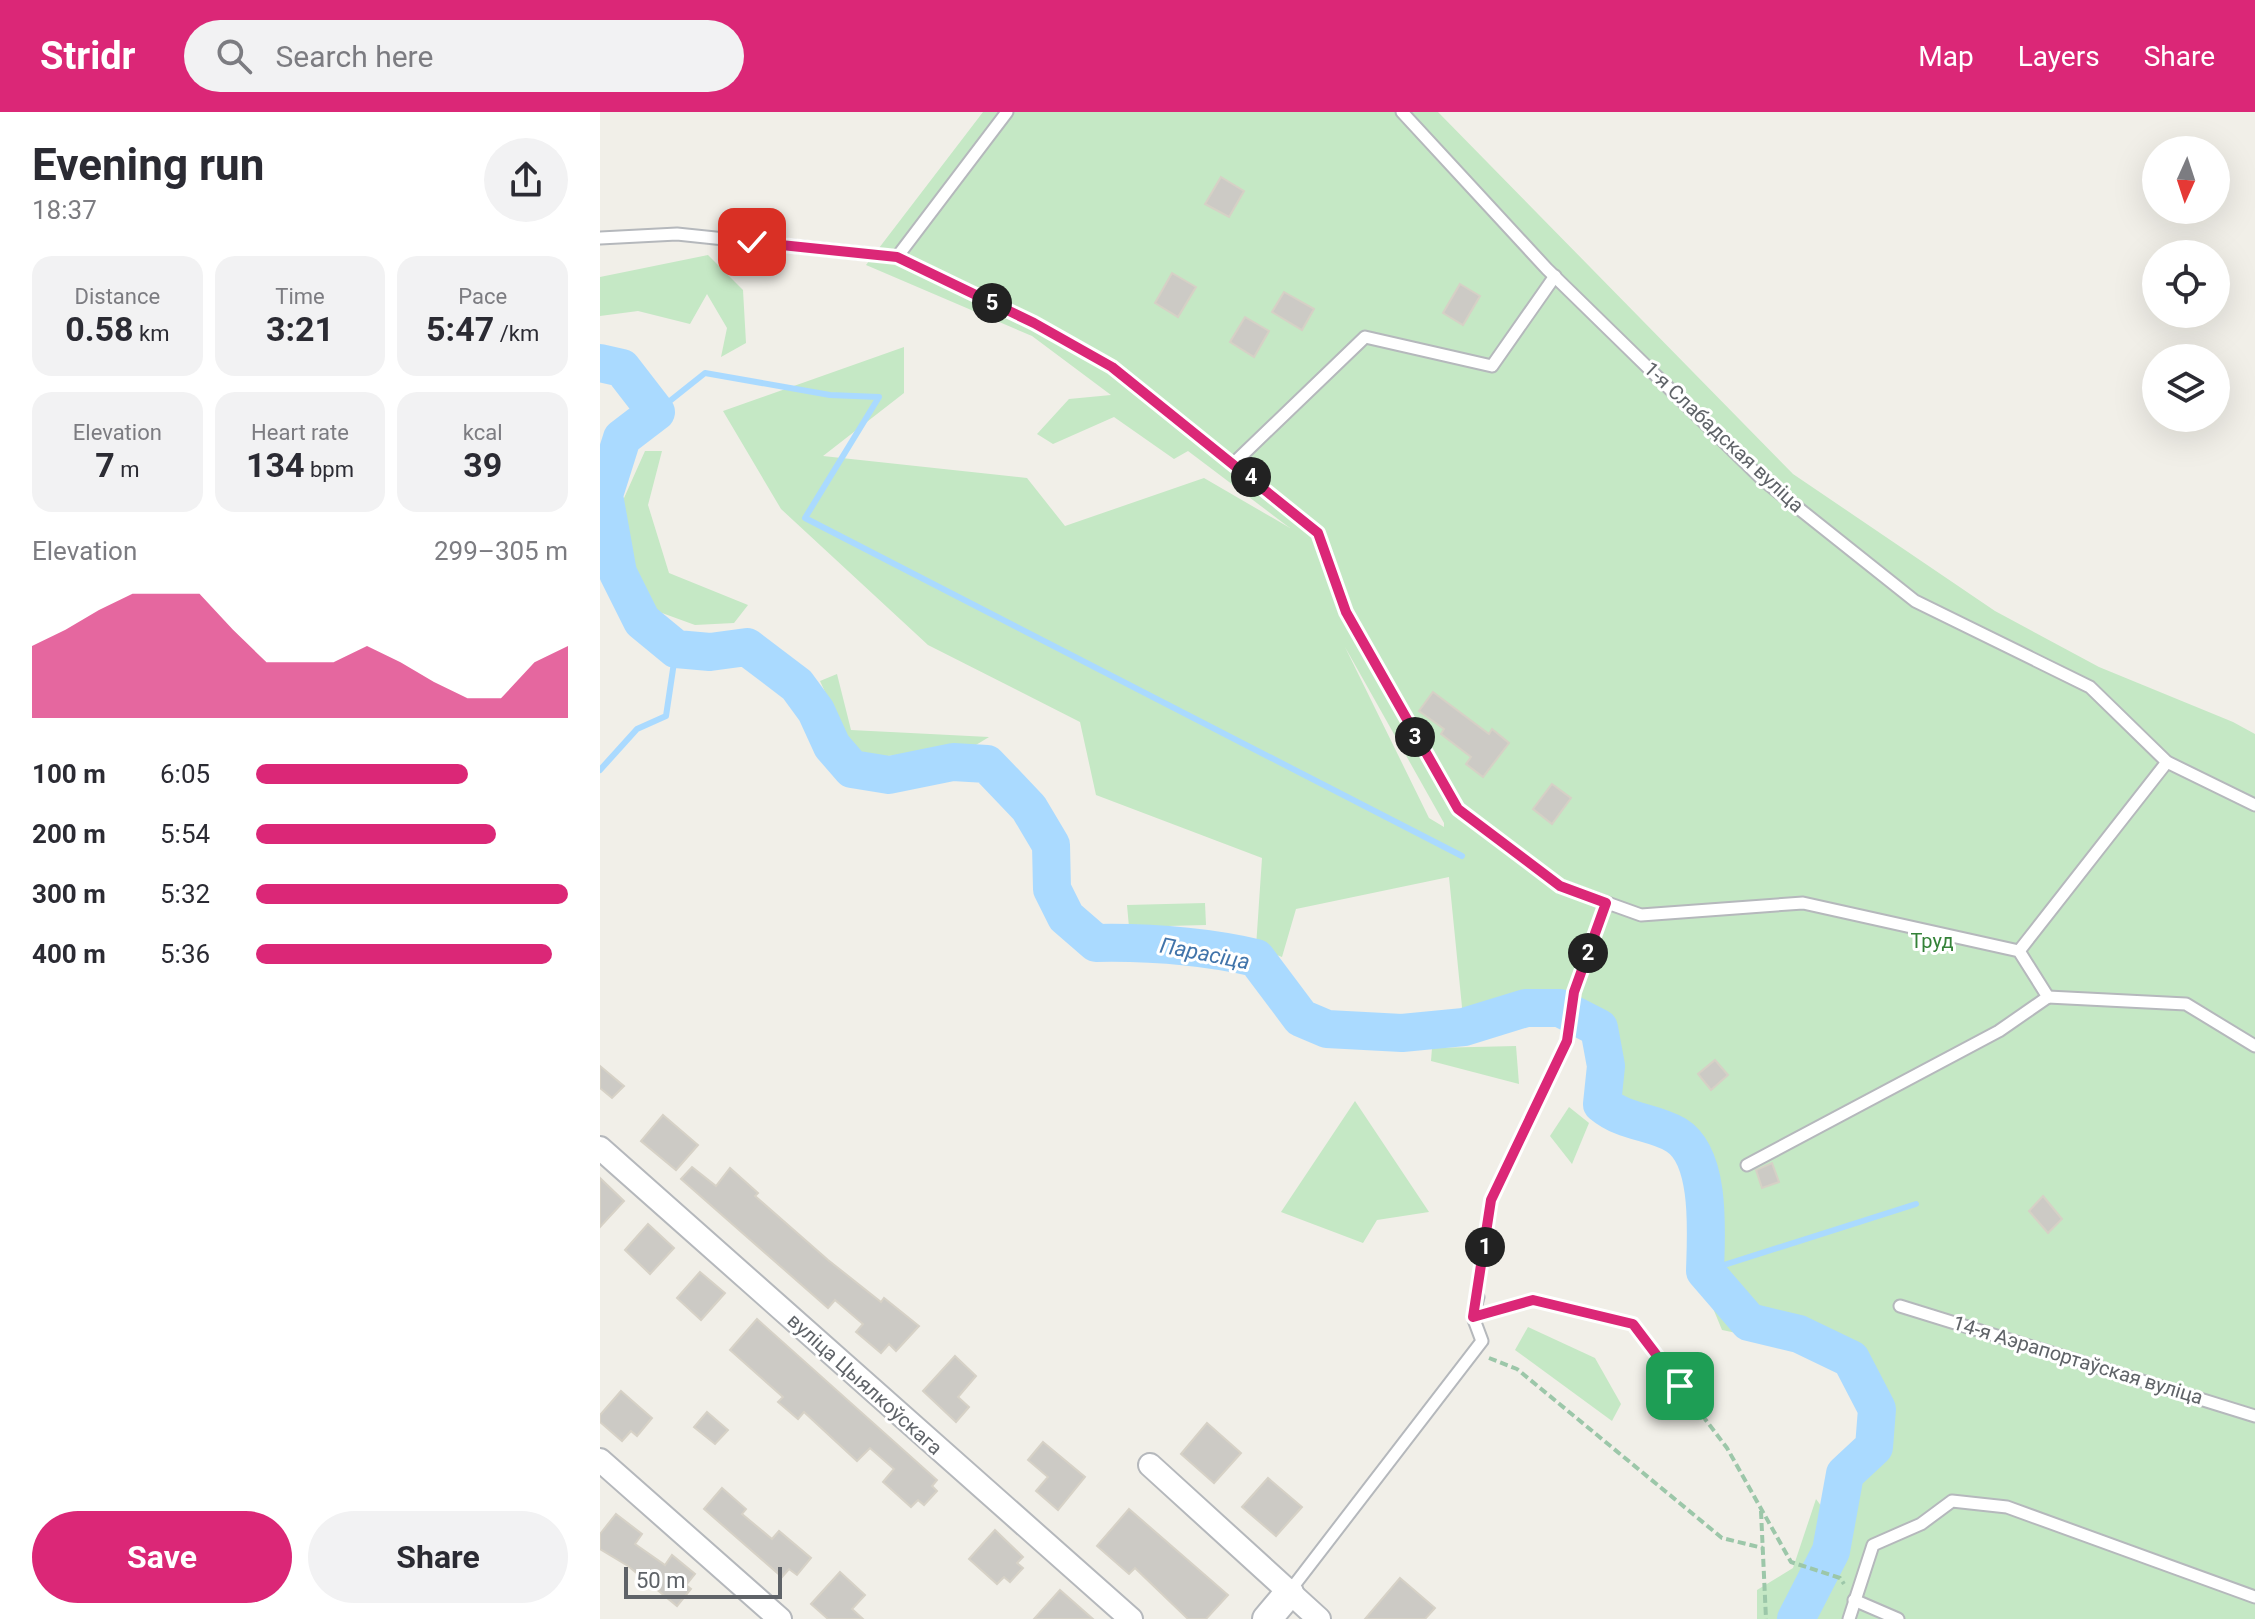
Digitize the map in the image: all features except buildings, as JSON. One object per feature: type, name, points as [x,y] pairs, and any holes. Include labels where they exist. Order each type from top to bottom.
[{"type":"street","name":"вуліца Цыялкоўскага","points":[[600,1148],[1131,1619]]},
{"type":"street","points":[[600,1460],[780,1619]]},
{"type":"street","points":[[1150,1465],[1319,1619]]},
{"type":"street","points":[[1267,1619],[1289,1593]]},
{"type":"lane","points":[[897,257],[1007,112]]},
{"type":"lane","name":"1-я Слабадская вуліца","points":[[1402,112],[1555,276],[1763,480],[1915,601],[2090,687],[2167,762],[2255,805]]},
{"type":"lane","points":[[600,238],[677,234],[897,257],[1034,323],[1112,367],[1318,533],[1346,612],[1458,809],[1560,886],[1641,915],[1803,903],[2019,951],[2048,997]]},
{"type":"lane","points":[[1234,463],[1365,337],[1492,366],[1555,276]]},
{"type":"lane","points":[[2019,951],[2167,762]]},
{"type":"lane","points":[[1747,1165],[1999,1031],[2048,997],[2186,1004],[2255,1046]]},
{"type":"lane","points":[[1289,1593],[1482,1341],[1473,1317],[1478,1297]]},
{"type":"lane","name":"14-я Аэрапортаўская вуліца","points":[[1900,1306],[2255,1416]]},
{"type":"lane","points":[[1849,1619],[1873,1545],[1921,1524],[1952,1501],[2007,1507],[2255,1597]]},
{"type":"lane","points":[[1854,1600],[1898,1619]]},
{"type":"path","points":[[1478,1297],[1491,1200],[1567,1041],[1574,992],[1606,903]]},
{"type":"path","points":[[1473,1317],[1533,1300],[1633,1324],[1727,1448],[1791,1562],[1840,1578]]},
{"type":"path","points":[[1472,1351],[1517,1369],[1722,1538],[1763,1548]]},
{"type":"path","points":[[1761,1509],[1766,1619]]},
{"type":"green space","name":"Труд","points":[[983,112],[1438,112],[1793,474],[1995,611],[2099,667],[2255,734],[2255,1619],[1757,1619],[1757,1590],[1793,1568],[1816,1499],[1836,1526],[1845,1474],[1874,1447],[1874,1407],[1864,1379],[1847,1364],[1832,1357],[1722,1330],[1689,1250],[1702,1194],[1698,1161],[1677,1136],[1618,1117],[1602,1104],[1606,1066],[1599,1028],[1559,1008],[1526,1008],[1464,1027],[1449,877],[1296,909],[1282,957],[1256,947],[1262,858],[1096,795],[1080,722],[928,645],[781,509],[723,411],[904,347],[904,393],[823,456],[1027,478],[1065,526],[1204,478],[1290,528],[1188,451],[1174,459],[1114,417],[1053,444],[1037,434],[1069,399],[1111,395],[1032,336],[866,265]],"holes":[[[1345,647],[1444,827],[1429,818]]]},
{"type":"green space","points":[[708,255],[743,290],[746,343],[721,357],[727,328],[707,294],[690,324],[638,311],[600,316],[600,277]]},
{"type":"green space","points":[[645,451],[662,451],[648,505],[669,573],[748,605],[734,623],[695,625],[651,609],[620,540],[620,507]]},
{"type":"green space","points":[[837,674],[851,730],[989,737],[971,748],[856,759],[820,681]]},
{"type":"green space","points":[[1205,903],[1206,925],[1129,927],[1127,905]]},
{"type":"green space","points":[[1516,1046],[1519,1084],[1431,1061],[1432,1048]]},
{"type":"green space","points":[[1355,1101],[1429,1212],[1377,1220],[1363,1243],[1281,1212]]},
{"type":"green space","points":[[1569,1107],[1589,1123],[1572,1164],[1550,1136]]},
{"type":"green space","points":[[1528,1327],[1595,1358],[1621,1404],[1612,1421],[1515,1350]]},
{"type":"waterway","name":"Парасіца","points":[[600,363],[622,368],[656,412],[622,438],[604,495],[618,573],[642,621],[676,649],[710,652],[747,647],[797,685],[816,711],[832,746],[852,769],[889,775],[953,762],[987,764],[1029,808],[1051,845],[1052,889],[1066,917],[1096,943],[1176,946],[1256,958],[1301,1018],[1327,1029],[1402,1033],[1464,1027],[1526,1008],[1560,1008],[1599,1028],[1606,1066],[1602,1104],[1620,1115],[1676,1135],[1688,1146],[1696,1160],[1704,1198],[1705,1271],[1749,1322],[1799,1334],[1851,1359],[1877,1409],[1874,1447],[1845,1474],[1831,1551],[1796,1619]]},
{"type":"waterway","points":[[656,412],[705,373],[830,395],[879,397],[805,518],[1462,856]]},
{"type":"waterway","points":[[600,770],[637,729],[666,716],[676,649]]},
{"type":"waterway","points":[[1705,1271],[1916,1204]]},
{"type":"route","points":[[752,242],[897,257],[1034,323],[1112,367],[1318,533],[1346,612],[1416,740],[1458,809],[1560,886],[1606,903],[1574,992],[1567,1041],[1491,1200],[1473,1317],[1533,1300],[1633,1324],[1680,1386]]}]
